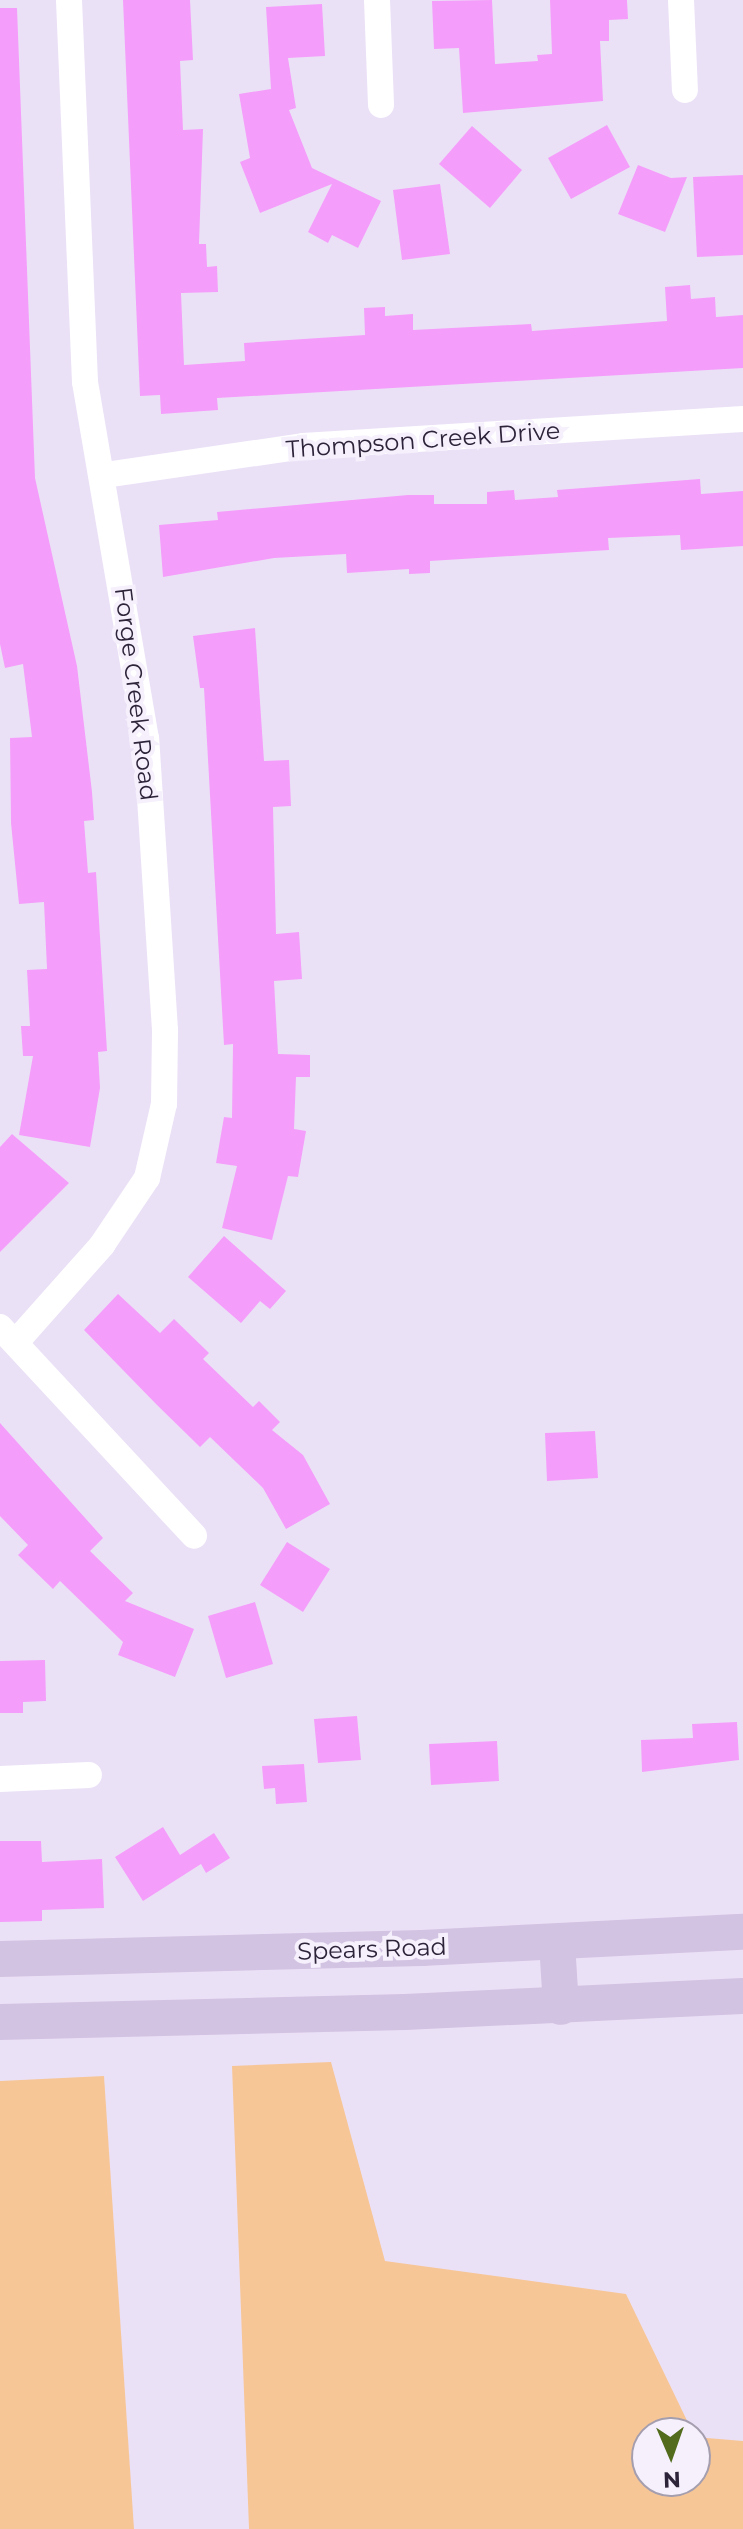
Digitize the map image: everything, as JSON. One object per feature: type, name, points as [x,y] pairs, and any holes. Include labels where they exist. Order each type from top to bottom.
[{"type":"main road","name":"Spears Road","points":[[0,1959],[557,1943],[743,1932]]},
{"type":"main road","points":[[557,1943],[561,2007]]},
{"type":"main road","points":[[0,2022],[561,2007],[743,1996]]},
{"type":"street","name":"Forge Creek Road","points":[[8,1335],[102,1245],[147,1178],[164,1104],[165,1030],[146,739],[105,475],[85,382],[69,0]]},
{"type":"street","points":[[377,0],[381,105]]},
{"type":"street","points":[[681,0],[685,90]]},
{"type":"street","name":"Thompson Creek Drive","points":[[105,475],[303,446],[743,419]]},
{"type":"street","points":[[8,1335],[194,1536]]},
{"type":"street","points":[[0,1779],[89,1775]]},
{"type":"shaded area","points":[[331,2062],[385,2261],[626,2294],[685,2417],[631,2417],[631,2497],[711,2497],[711,2438],[743,2441],[743,2529],[249,2529],[232,2066]]},
{"type":"shaded area","points":[[104,2076],[134,2529],[0,2529],[0,2081]]},
{"type":"building","points":[[123,0],[190,0],[193,60],[180,61],[183,130],[203,129],[199,244],[206,244],[207,267],[217,266],[218,292],[181,293],[184,365],[245,361],[244,343],[365,335],[364,308],[385,307],[385,316],[413,314],[413,330],[531,324],[532,331],[667,321],[665,287],[690,285],[691,299],[715,297],[716,317],[743,315],[743,368],[217,398],[218,410],[161,414],[160,395],[140,396]]},
{"type":"building","points":[[492,0],[495,64],[538,61],[537,55],[552,54],[550,0],[627,0],[628,19],[609,20],[609,41],[600,41],[603,101],[463,113],[459,48],[434,49],[432,1]]},
{"type":"building","points":[[322,4],[325,56],[288,58],[296,108],[289,110],[312,168],[381,201],[358,248],[332,235],[328,243],[308,232],[332,184],[260,213],[240,162],[250,158],[239,94],[271,89],[266,7]]},
{"type":"building","points":[[0,8],[17,8],[35,478],[77,666],[92,792],[94,820],[84,821],[88,873],[96,872],[107,1051],[98,1052],[100,1088],[90,1147],[19,1135],[33,1056],[23,1056],[21,1026],[30,1026],[27,970],[47,969],[44,902],[19,904],[11,823],[10,738],[32,737],[23,664],[5,668],[0,644]]},
{"type":"building","points":[[607,125],[630,167],[571,199],[548,158]]},
{"type":"building","points":[[472,126],[522,170],[490,208],[439,164]]},
{"type":"building","points":[[638,165],[671,178],[687,177],[665,232],[618,214]]},
{"type":"building","points":[[743,175],[743,255],[697,257],[693,177]]},
{"type":"building","points":[[440,184],[450,254],[402,260],[393,190]]},
{"type":"building","points":[[700,479],[701,494],[743,491],[743,546],[681,550],[680,535],[608,538],[609,550],[430,561],[430,573],[409,574],[409,569],[347,573],[346,554],[274,558],[163,577],[159,525],[218,520],[217,512],[408,495],[434,495],[434,504],[487,504],[487,492],[514,490],[515,500],[558,497],[557,490]]},
{"type":"building","points":[[255,628],[264,761],[289,760],[291,806],[273,807],[276,934],[299,932],[302,979],[274,981],[278,1054],[310,1055],[310,1077],[296,1077],[294,1129],[306,1131],[298,1177],[288,1176],[272,1240],[222,1228],[237,1166],[216,1163],[224,1117],[232,1118],[233,1044],[224,1045],[204,688],[200,688],[193,636]]},
{"type":"building","points":[[12,1134],[69,1183],[0,1252],[0,1147]]},
{"type":"building","points":[[224,1236],[286,1291],[270,1309],[260,1301],[241,1323],[188,1277]]},
{"type":"building","points":[[118,1294],[160,1333],[174,1319],[209,1353],[203,1359],[253,1407],[259,1401],[280,1422],[272,1430],[303,1455],[330,1504],[286,1529],[263,1488],[210,1437],[200,1447],[157,1405],[84,1330]]},
{"type":"building","points":[[0,1423],[103,1538],[90,1551],[133,1593],[125,1601],[194,1629],[175,1677],[118,1655],[123,1642],[60,1581],[53,1589],[18,1555],[28,1545],[0,1516]]},
{"type":"building","points":[[595,1431],[598,1478],[547,1481],[545,1433]]},
{"type":"building","points":[[287,1542],[330,1569],[303,1612],[260,1585]]},
{"type":"building","points":[[255,1602],[273,1664],[226,1678],[208,1616]]},
{"type":"building","points":[[45,1660],[46,1701],[23,1702],[23,1713],[0,1713],[0,1661]]},
{"type":"building","points":[[357,1716],[361,1760],[318,1763],[314,1719]]},
{"type":"building","points":[[737,1722],[739,1760],[642,1772],[641,1740],[693,1738],[692,1724]]},
{"type":"building","points":[[497,1741],[499,1781],[431,1785],[429,1744]]},
{"type":"building","points":[[304,1764],[307,1802],[276,1804],[275,1788],[264,1789],[262,1766]]},
{"type":"building","points":[[163,1827],[180,1855],[214,1833],[230,1858],[206,1873],[201,1864],[143,1901],[115,1857]]},
{"type":"building","points":[[0,1841],[41,1841],[42,1862],[102,1859],[104,1908],[42,1910],[42,1921],[0,1922]]}]
